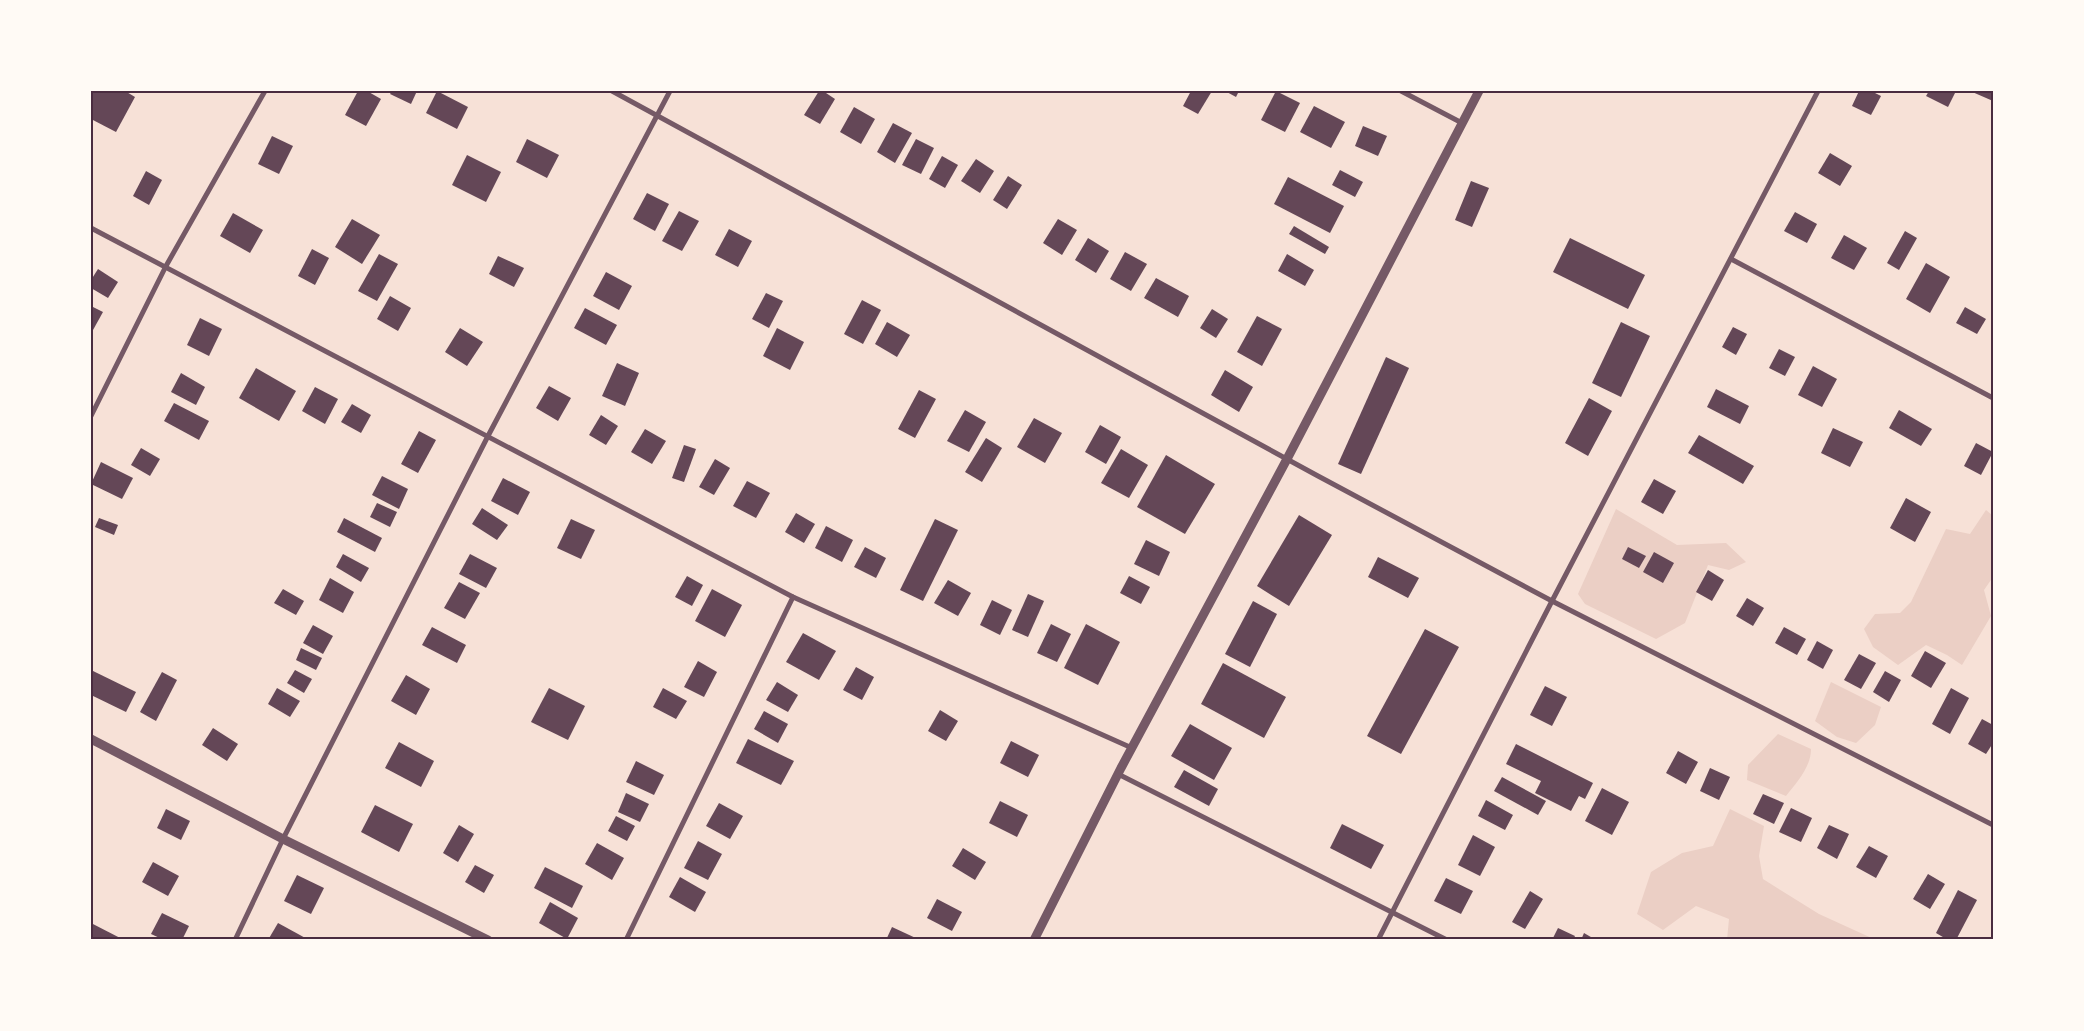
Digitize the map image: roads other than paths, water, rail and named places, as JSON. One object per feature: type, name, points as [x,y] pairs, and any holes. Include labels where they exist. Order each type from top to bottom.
[{"type":"street","points":[[91,416],[166,266],[265,91]]},
{"type":"street","points":[[612,91],[1287,459],[1552,601],[1993,825]]},
{"type":"street","points":[[235,940],[283,839],[488,436],[670,91]]},
{"type":"street","points":[[1401,91],[1462,123]]},
{"type":"street","points":[[1034,940],[1118,774],[1287,459],[1479,91]]},
{"type":"street","points":[[1378,940],[1818,91]]},
{"type":"street","points":[[91,228],[793,597],[1132,748]]},
{"type":"street","points":[[1731,259],[1993,398]]},
{"type":"street","points":[[626,940],[793,597]]},
{"type":"street","points":[[91,739],[283,839],[488,940]]},
{"type":"street","points":[[1118,774],[1447,940]]}]
